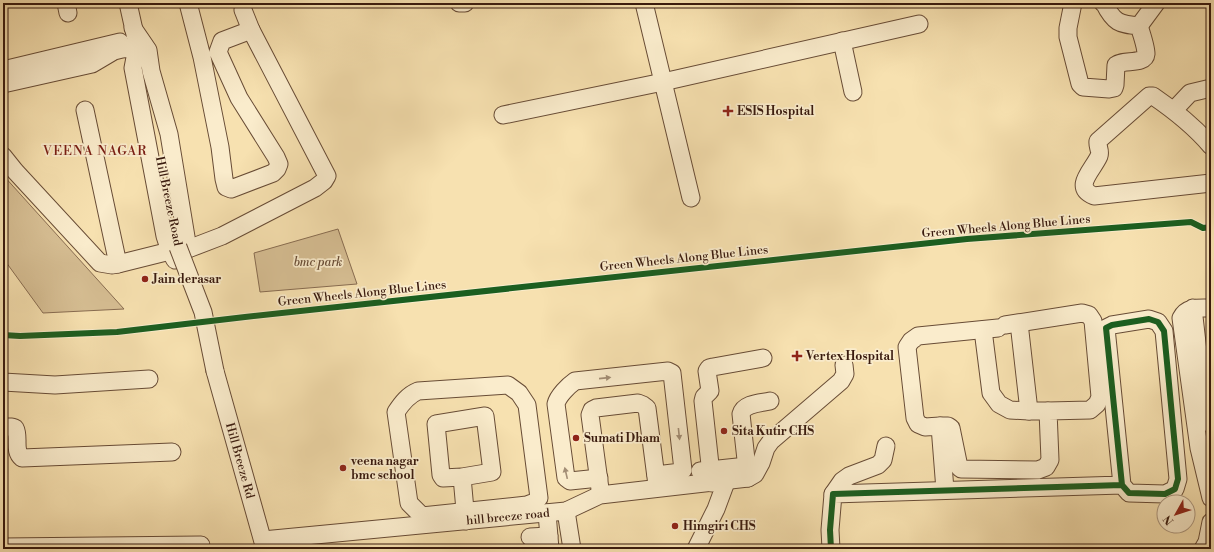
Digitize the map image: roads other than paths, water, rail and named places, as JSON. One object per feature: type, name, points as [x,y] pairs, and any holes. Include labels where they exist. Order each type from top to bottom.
[{"type":"street","name":"Hill Breeze Road","points":[[128,3],[179,249],[203,312],[215,371]]},
{"type":"street","points":[[188,3],[210,54],[279,164],[277,169],[272,174],[231,189],[226,187],[224,179],[210,54],[222,41],[250,30]]},
{"type":"street","points":[[458,3],[465,3]]},
{"type":"street","points":[[644,3],[691,198]]},
{"type":"street","points":[[1073,3],[1068,28],[1068,37],[1080,84],[1083,87],[1109,89],[1114,88],[1116,65],[1119,62],[1140,61],[1144,59],[1146,54],[1140,26],[1156,3]]},
{"type":"street","points":[[1104,3],[1108,12],[1121,24],[1140,26]]},
{"type":"street","points":[[3,156],[100,263],[112,265],[179,249],[222,236],[314,188],[327,176],[250,30],[246,5]]},
{"type":"street","points":[[503,115],[663,82],[919,24]]},
{"type":"street","points":[[3,70],[135,38]]},
{"type":"street","points":[[3,84],[92,64],[114,51],[122,49],[135,38]]},
{"type":"street","points":[[842,41],[853,92]]},
{"type":"street","points":[[1174,110],[1190,93],[1211,88]]},
{"type":"street","points":[[1211,146],[1203,136],[1174,110],[1152,96],[1147,97],[1098,141],[1097,145],[1099,155],[1085,179],[1084,185],[1086,190],[1094,196],[1211,183]]},
{"type":"street","points":[[85,110],[118,264]]},
{"type":"street","points":[[179,249],[182,272],[194,307],[197,322]]},
{"type":"street","points":[[1211,308],[1193,308],[1183,313],[1181,318],[1205,447],[1211,498]]},
{"type":"street","points":[[1193,308],[1206,421],[1211,424]]},
{"type":"street","points":[[1001,326],[991,393],[999,404],[1010,410],[1048,411],[1090,410],[1097,404],[1100,397],[1093,321],[1089,315],[1082,313],[1001,326],[918,336],[911,341],[907,347],[914,418],[918,424],[925,427],[948,426],[951,428],[959,467],[962,469],[1038,470],[1046,466],[1050,460],[1048,411]]},
{"type":"street","points":[[1150,319],[1158,322],[1164,331],[1178,479],[1175,489],[1165,494],[1129,493],[1122,485],[1106,328],[1112,325],[1150,319]]},
{"type":"street","points":[[1001,326],[1029,411]]},
{"type":"street","points":[[696,549],[716,509],[703,401],[704,397],[710,391],[707,371],[709,368],[713,367],[763,358]]},
{"type":"street","points":[[770,401],[746,407],[742,410],[741,414],[748,472],[756,474],[766,448],[771,440],[841,381],[845,374],[844,365]]},
{"type":"street","name":"Hill Breeze Rd","points":[[215,371],[264,545]]},
{"type":"street","points":[[599,478],[570,481],[566,478],[556,404],[557,400],[574,381],[668,371],[672,374],[683,470],[657,482],[647,408],[643,404],[638,403],[596,408],[592,410],[590,415],[599,478],[600,495]]},
{"type":"street","points":[[3,382],[55,385],[149,379]]},
{"type":"street","points":[[508,384],[519,393],[527,405],[539,498],[535,502],[527,505],[466,516],[422,516],[409,502],[396,412],[411,394],[418,391],[508,384]]},
{"type":"street","points":[[940,426],[945,490]]},
{"type":"street","points":[[3,427],[12,427],[17,431],[18,452],[19,456],[22,458],[172,452]]},
{"type":"street","points":[[831,549],[830,530],[833,494],[842,481],[849,476],[878,465],[883,460],[886,446]]},
{"type":"street","name":"hill breeze road","points":[[264,545],[466,516],[566,511],[600,495],[657,482],[748,472]]},
{"type":"street","points":[[462,477],[466,516]]},
{"type":"street","points":[[833,494],[1122,485]]},
{"type":"street","points":[[566,511],[572,549]]},
{"type":"street","points":[[530,537],[550,543],[547,513]]},
{"type":"street","points":[[1202,549],[1208,542],[1211,522]]},
{"type":"street","points":[[3,547],[201,545]]},
{"type":"place","name":"ESIS Hospital","points":[[728,111]]},
{"type":"place","name":"Jain derasar","points":[[145,279]]},
{"type":"place","name":"Vertex Hospital","points":[[797,356]]},
{"type":"place","name":"Sita Kutir CHS","points":[[724,431]]},
{"type":"place","name":"Sumati Dham","points":[[576,438]]},
{"type":"place","name":"veena nagar bmc school","points":[[343,468]]},
{"type":"place","name":"Himgiri CHS","points":[[675,526]]},
{"type":"district","name":"VEENA NAGAR","points":[[95,150]]},
{"type":"park label","name":"bmc park","points":[[318,262]]}]
